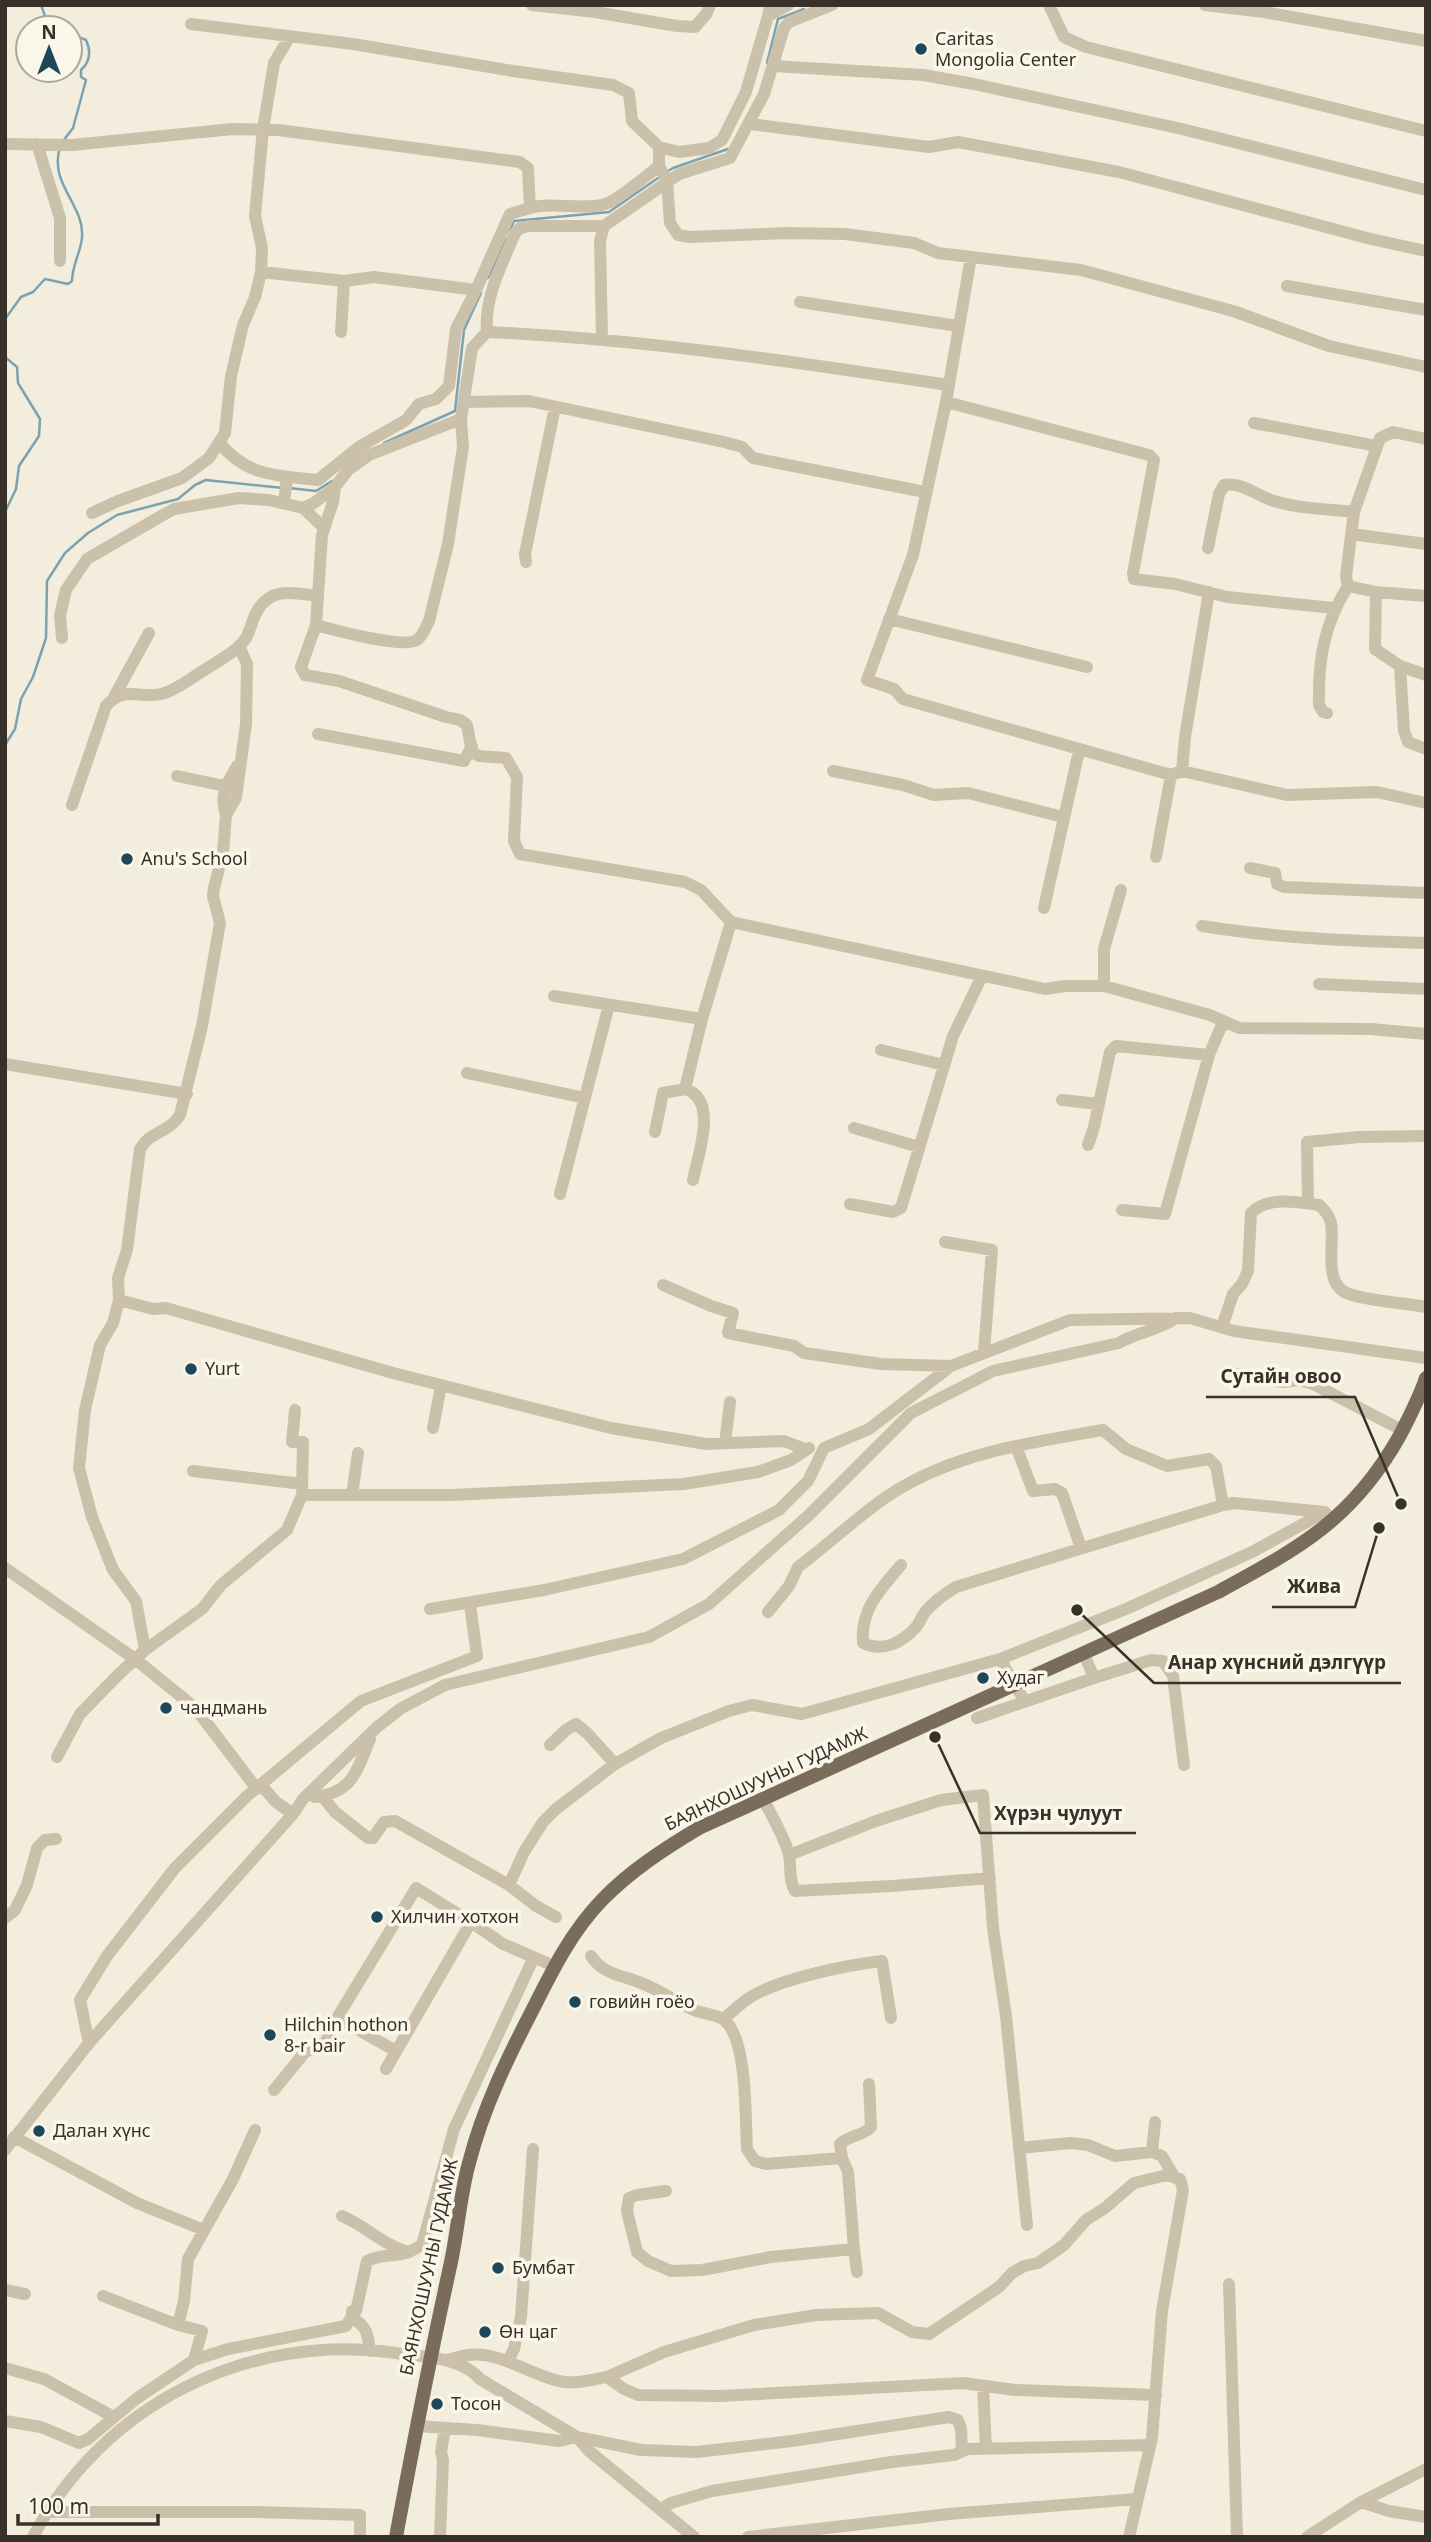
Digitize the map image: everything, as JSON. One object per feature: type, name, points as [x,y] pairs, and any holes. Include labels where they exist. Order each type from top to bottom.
[{"type":"main road","name":"БАЯНХОШУУНЫ ГУДАМЖ","points":[[396,2537],[417,2426],[437,2359],[468,2164],[491,2095],[554,1966],[594,1909],[645,1862],[699,1828],[1218,1592],[1314,1536],[1366,1488],[1423,1397],[1426,1378]]},
{"type":"street","points":[[532,5],[695,27],[710,5]]},
{"type":"street","points":[[191,24],[353,44],[613,85],[629,93],[632,121],[659,147],[679,152],[709,148],[722,140],[746,92],[769,10],[788,5]]},
{"type":"street","points":[[62,638],[60,615],[66,590],[87,559],[174,509],[286,489],[318,480],[359,447],[406,420],[419,404],[436,399],[449,386],[456,329],[510,214],[542,204],[561,207],[606,204],[663,174],[679,174],[730,158],[750,124],[774,66],[784,28],[789,22],[832,5]]},
{"type":"street","points":[[1049,5],[1064,37],[1086,47],[1426,131]]},
{"type":"street","points":[[1205,5],[1264,12],[1426,41]]},
{"type":"street","points":[[92,513],[182,478],[209,458],[225,433],[231,376],[243,325],[255,297],[261,272],[262,248],[256,216],[263,129],[274,63],[290,36]]},
{"type":"street","points":[[774,66],[923,75],[974,84],[1182,129],[1426,190]]},
{"type":"street","points":[[750,124],[929,147],[958,142],[1119,172],[1426,251]]},
{"type":"street","points":[[5,144],[61,145],[233,129],[263,129],[520,162],[528,168],[530,208]]},
{"type":"street","points":[[37,144],[60,218],[60,261]]},
{"type":"street","points":[[659,147],[670,223],[678,235],[845,234],[914,243],[938,253],[1081,270],[1233,311],[1329,346],[1426,367]]},
{"type":"street","points":[[602,340],[600,241],[604,226],[663,174]]},
{"type":"street","points":[[316,625],[380,640],[408,643],[417,640],[429,621],[448,544],[463,447],[461,419],[472,348],[487,332],[485,315],[492,290],[515,233],[520,228],[529,226],[604,226]]},
{"type":"street","points":[[971,257],[946,402],[913,555],[867,680],[894,689],[903,699],[1079,751],[1176,773],[1287,795],[1377,792],[1426,803]]},
{"type":"street","points":[[261,272],[344,281],[374,277],[476,290]]},
{"type":"street","points":[[341,332],[344,281]]},
{"type":"street","points":[[1287,286],[1426,310]]},
{"type":"street","points":[[800,302],[958,326]]},
{"type":"street","points":[[487,332],[602,340],[835,367],[948,386]]},
{"type":"street","points":[[464,402],[529,401],[724,442],[742,447],[753,458],[925,492]]},
{"type":"street","points":[[946,402],[1149,455],[1154,460],[1134,579],[1175,584],[1227,597],[1334,608]]},
{"type":"street","points":[[526,562],[525,554],[555,407]]},
{"type":"street","points":[[303,508],[335,488],[348,470],[369,455],[461,419]]},
{"type":"street","points":[[1254,424],[1377,446]]},
{"type":"street","points":[[1327,713],[1323,712],[1319,705],[1320,666],[1328,624],[1334,608],[1348,586],[1346,576],[1354,512],[1377,446],[1380,438],[1393,432],[1426,439]]},
{"type":"street","points":[[219,442],[231,458],[286,489],[324,528]]},
{"type":"street","points":[[1208,548],[1219,494],[1224,485],[1233,483],[1271,500],[1354,512]]},
{"type":"street","points":[[335,488],[324,528],[316,625],[301,667],[305,675],[340,681],[460,720],[467,725],[472,752],[479,756],[506,758],[517,778],[514,841],[520,854],[685,883],[701,890],[731,922],[1045,989],[1104,986],[1210,1015],[1238,1028],[1371,1029],[1426,1034]]},
{"type":"street","points":[[1351,534],[1426,544]]},
{"type":"street","points":[[1348,586],[1376,592],[1426,596]]},
{"type":"street","points":[[114,697],[122,693],[163,693],[239,646],[246,638],[258,610],[273,594],[284,591],[317,596]]},
{"type":"street","points":[[1156,858],[1176,773],[1209,592]]},
{"type":"street","points":[[1376,592],[1375,649],[1400,666],[1426,675]]},
{"type":"street","points":[[888,619],[1087,667]]},
{"type":"street","points":[[72,805],[106,706],[114,697],[149,634]]},
{"type":"street","points":[[226,815],[236,798],[248,678],[247,664],[239,646]]},
{"type":"street","points":[[1400,666],[1404,730],[1408,742],[1426,749]]},
{"type":"street","points":[[318,734],[464,761],[472,747]]},
{"type":"street","points":[[1044,908],[1079,751]]},
{"type":"street","points":[[140,1654],[136,1601],[113,1570],[92,1517],[79,1468],[85,1410],[100,1345],[113,1323],[119,1300],[118,1278],[127,1250],[140,1149],[146,1139],[174,1125],[187,1094],[220,923],[214,896],[223,853],[226,815],[222,804],[225,786],[242,756]]},
{"type":"street","points":[[833,771],[903,785],[934,795],[968,793],[1063,817]]},
{"type":"street","points":[[177,776],[225,786]]},
{"type":"street","points":[[1250,868],[1275,873],[1277,884],[1284,887],[1426,894]]},
{"type":"street","points":[[1104,986],[1104,949],[1122,890]]},
{"type":"street","points":[[685,1089],[702,1019],[731,922]]},
{"type":"street","points":[[1202,926],[1265,936],[1314,940],[1426,943]]},
{"type":"street","points":[[850,1204],[893,1212],[901,1208],[953,1036],[982,976]]},
{"type":"street","points":[[1319,984],[1426,989]]},
{"type":"street","points":[[554,996],[702,1019]]},
{"type":"street","points":[[560,1194],[609,1005]]},
{"type":"street","points":[[1122,1210],[1165,1214],[1209,1055],[1223,1022]]},
{"type":"street","points":[[1087,1145],[1110,1052],[1116,1046],[1209,1055]]},
{"type":"street","points":[[881,1050],[944,1065]]},
{"type":"street","points":[[5,1064],[187,1094]]},
{"type":"street","points":[[467,1073],[585,1098]]},
{"type":"street","points":[[655,1132],[663,1093],[685,1089],[693,1091],[702,1101],[705,1117],[693,1180]]},
{"type":"street","points":[[1062,1100],[1099,1104]]},
{"type":"street","points":[[854,1128],[919,1147]]},
{"type":"street","points":[[1308,1203],[1307,1142],[1359,1137],[1426,1136]]},
{"type":"street","points":[[1222,1328],[1233,1294],[1248,1271],[1251,1213],[1258,1205],[1272,1202],[1319,1205],[1327,1213],[1331,1225],[1332,1272],[1337,1285],[1347,1294],[1426,1307]]},
{"type":"street","points":[[945,1242],[992,1250],[984,1352]]},
{"type":"street","points":[[663,1285],[733,1313],[728,1333],[794,1346],[804,1353],[881,1364],[951,1366]]},
{"type":"street","points":[[119,1300],[153,1309],[166,1308],[441,1386],[611,1428],[706,1444],[784,1441],[806,1449],[824,1448],[869,1429],[951,1366],[1070,1320],[1190,1318],[1234,1331],[1426,1358]]},
{"type":"street","points":[[5,2150],[89,2043],[293,1814],[303,1799],[400,1709],[445,1685],[649,1637],[709,1604],[809,1515],[911,1413],[993,1371],[1119,1343],[1130,1336],[1164,1327],[1176,1318]]},
{"type":"street","points":[[1235,1374],[1283,1382],[1300,1380],[1313,1384],[1402,1430]]},
{"type":"street","points":[[433,1428],[441,1386]]},
{"type":"street","points":[[725,1443],[730,1402]]},
{"type":"street","points":[[57,1757],[80,1714],[140,1654],[202,1609],[221,1585],[287,1530],[302,1490],[303,1442],[292,1442],[295,1410]]},
{"type":"street","points":[[768,1612],[789,1586],[798,1567],[903,1486],[956,1461],[1016,1446],[1103,1430],[1126,1449],[1167,1466],[1209,1459],[1216,1466],[1223,1505]]},
{"type":"street","points":[[1016,1446],[1033,1491],[1060,1490],[1081,1548]]},
{"type":"street","points":[[430,1609],[470,1604],[683,1559],[779,1510],[808,1481],[824,1448]]},
{"type":"street","points":[[193,1471],[302,1490],[352,1495],[451,1495],[684,1484],[758,1472],[791,1460],[806,1449]]},
{"type":"street","points":[[352,1495],[358,1453]]},
{"type":"street","points":[[901,1565],[876,1594],[867,1612],[862,1632],[863,1643],[873,1648],[886,1648],[903,1637],[942,1595],[956,1587],[1223,1505],[1234,1503],[1324,1512],[1343,1511]]},
{"type":"street","points":[[509,1885],[524,1852],[543,1822],[566,1800],[615,1764],[661,1738],[729,1711],[752,1705],[802,1714],[1000,1659],[1126,1609],[1252,1552],[1324,1512]]},
{"type":"street","points":[[5,1568],[140,1654],[199,1713],[259,1787],[293,1814]]},
{"type":"street","points":[[89,2043],[80,2000],[107,1956],[175,1868],[210,1831],[361,1700],[477,1656],[470,1604]]},
{"type":"street","points":[[1084,1654],[1094,1678]]},
{"type":"street","points":[[1000,1659],[1024,1700]]},
{"type":"street","points":[[977,1718],[1024,1700],[1151,1660],[1163,1661],[1173,1675],[1184,1765]]},
{"type":"street","points":[[400,1709],[415,1679]]},
{"type":"street","points":[[550,1745],[576,1724],[615,1764]]},
{"type":"street","points":[[303,1799],[322,1797],[341,1790],[353,1779],[373,1732]]},
{"type":"street","points":[[789,1855],[876,1821],[941,1800],[983,1795],[993,1928],[1006,2016],[1027,2225]]},
{"type":"street","points":[[322,1797],[335,1812],[368,1838],[373,1838],[384,1822],[395,1821],[509,1885],[536,1906],[556,1917]]},
{"type":"street","points":[[763,1799],[789,1855],[792,1886],[795,1891],[990,1878]]},
{"type":"street","points":[[5,1919],[15,1910],[27,1885],[37,1848],[46,1840],[56,1839]]},
{"type":"street","points":[[274,2090],[305,2052],[326,2041],[337,2018],[416,1888],[503,1944],[554,1966]]},
{"type":"street","points":[[386,2069],[471,1922]]},
{"type":"street","points":[[591,1956],[610,1973],[656,1988],[695,2010],[723,2019],[733,2031],[741,2049],[747,2148],[755,2161],[776,2165],[842,2158]]},
{"type":"street","points":[[5,2421],[41,2427],[79,2443],[194,2360],[228,2349],[342,2328],[351,2318],[352,2311],[356,2311],[367,2261],[374,2257],[398,2256],[422,2245],[454,2129],[534,1958]]},
{"type":"street","points":[[723,2019],[749,1998],[766,1989],[810,1976],[882,1961],[891,2018]]},
{"type":"street","points":[[337,2018],[396,2051]]},
{"type":"street","points":[[857,2272],[848,2172],[840,2144],[856,2134],[866,2133],[871,2127],[869,2084]]},
{"type":"street","points":[[1152,2152],[1155,2122]]},
{"type":"street","points":[[178,2325],[184,2301],[187,2259],[233,2179],[255,2130]]},
{"type":"street","points":[[13,2137],[137,2203],[204,2230]]},
{"type":"street","points":[[1019,2148],[1071,2143],[1115,2156],[1152,2152],[1162,2156],[1175,2178]]},
{"type":"street","points":[[508,2361],[514,2349],[521,2317],[533,2148]]},
{"type":"street","points":[[437,2359],[469,2355],[508,2361],[554,2380],[567,2382],[607,2377],[664,2352],[754,2325],[816,2315],[878,2313],[912,2332],[929,2334],[999,2287],[1012,2273],[1024,2266],[1038,2263],[1064,2245],[1086,2220],[1134,2183],[1167,2175],[1180,2179],[1183,2190],[1162,2311],[1150,2445],[1129,2537]]},
{"type":"street","points":[[666,2191],[629,2198],[627,2211],[637,2252],[648,2261],[671,2271],[702,2270],[771,2256],[854,2249]]},
{"type":"street","points":[[342,2216],[361,2224],[396,2249],[409,2252]]},
{"type":"street","points":[[1229,2284],[1237,2537]]},
{"type":"street","points":[[5,2290],[25,2294]]},
{"type":"street","points":[[103,2296],[178,2325],[202,2331],[194,2360]]},
{"type":"street","points":[[351,2318],[360,2322],[368,2332],[370,2351]]},
{"type":"street","points":[[33,2537],[46,2512],[77,2469],[109,2438],[145,2410],[209,2375],[245,2363],[285,2354],[331,2350],[370,2351],[437,2359],[472,2370],[480,2379],[577,2437],[589,2451],[694,2537]]},
{"type":"street","points":[[5,2368],[44,2379],[114,2417]]},
{"type":"street","points":[[607,2377],[638,2395],[720,2396],[963,2383],[1015,2390],[1156,2396]]},
{"type":"street","points":[[983,2386],[986,2448]]},
{"type":"street","points":[[417,2426],[477,2430],[559,2441],[577,2437],[641,2450],[697,2452],[792,2441],[949,2417],[958,2420],[960,2424],[962,2450]]},
{"type":"street","points":[[440,2537],[441,2452],[445,2428]]},
{"type":"street","points":[[77,2469],[79,2443]]},
{"type":"street","points":[[661,2509],[671,2503],[712,2491],[892,2462],[954,2455],[962,2450],[1150,2445]]},
{"type":"street","points":[[1307,2537],[1361,2502],[1426,2469]]},
{"type":"street","points":[[748,2537],[949,2514],[1137,2499]]},
{"type":"street","points":[[1361,2502],[1388,2511],[1426,2517]]},
{"type":"street","points":[[46,2512],[360,2515],[360,2537]]},
{"type":"waterway","points":[[41,5],[44,14]]},
{"type":"waterway","points":[[767,63],[778,19],[804,9]]},
{"type":"waterway","points":[[84,39],[89,48],[89,56],[84,66]]},
{"type":"waterway","points":[[63,141],[73,128],[86,80],[84,79]]},
{"type":"waterway","points":[[666,172],[728,149]]},
{"type":"waterway","points":[[5,319],[21,297],[33,292],[45,279],[68,284],[72,281],[82,226],[60,177],[59,151]]},
{"type":"waterway","points":[[510,230],[514,221],[609,212],[661,176]]},
{"type":"waterway","points":[[488,278],[506,239]]},
{"type":"waterway","points":[[384,443],[455,411],[464,330],[481,293]]},
{"type":"waterway","points":[[5,357],[17,367],[18,383],[40,419],[39,436],[19,466],[16,489],[5,512]]},
{"type":"waterway","points":[[5,745],[15,729],[21,699],[33,677],[46,638],[47,581],[65,553],[88,533],[117,515],[178,499],[206,480],[283,488]]},
{"type":"waterway","points":[[289,488],[316,491],[332,481]]},
{"type":"place","name":"Caritas Mongolia Center","points":[[921,49]]},
{"type":"place","name":"Anu's School","points":[[127,859]]},
{"type":"place","name":"Yurt","points":[[191,1369]]},
{"type":"place","name":"Сутайн овоо","points":[[1401,1504]]},
{"type":"place","name":"Жива","points":[[1379,1528]]},
{"type":"place","name":"Анар хүнсний дэлгүүр","points":[[1077,1610]]},
{"type":"place","name":"Худаг","points":[[983,1678]]},
{"type":"place","name":"чандмань","points":[[166,1708]]},
{"type":"place","name":"Хүрэн чулуут","points":[[935,1737]]},
{"type":"place","name":"Хилчин хотхон","points":[[377,1917]]},
{"type":"place","name":"говийн гоёо","points":[[575,2002]]},
{"type":"place","name":"Hilchin hothon 8-r bair","points":[[270,2035]]},
{"type":"place","name":"Далан хүнс","points":[[39,2131]]},
{"type":"place","name":"Бумбат","points":[[498,2268]]},
{"type":"place","name":"Өн цаг","points":[[485,2332]]},
{"type":"place","name":"Тосон","points":[[437,2404]]}]
